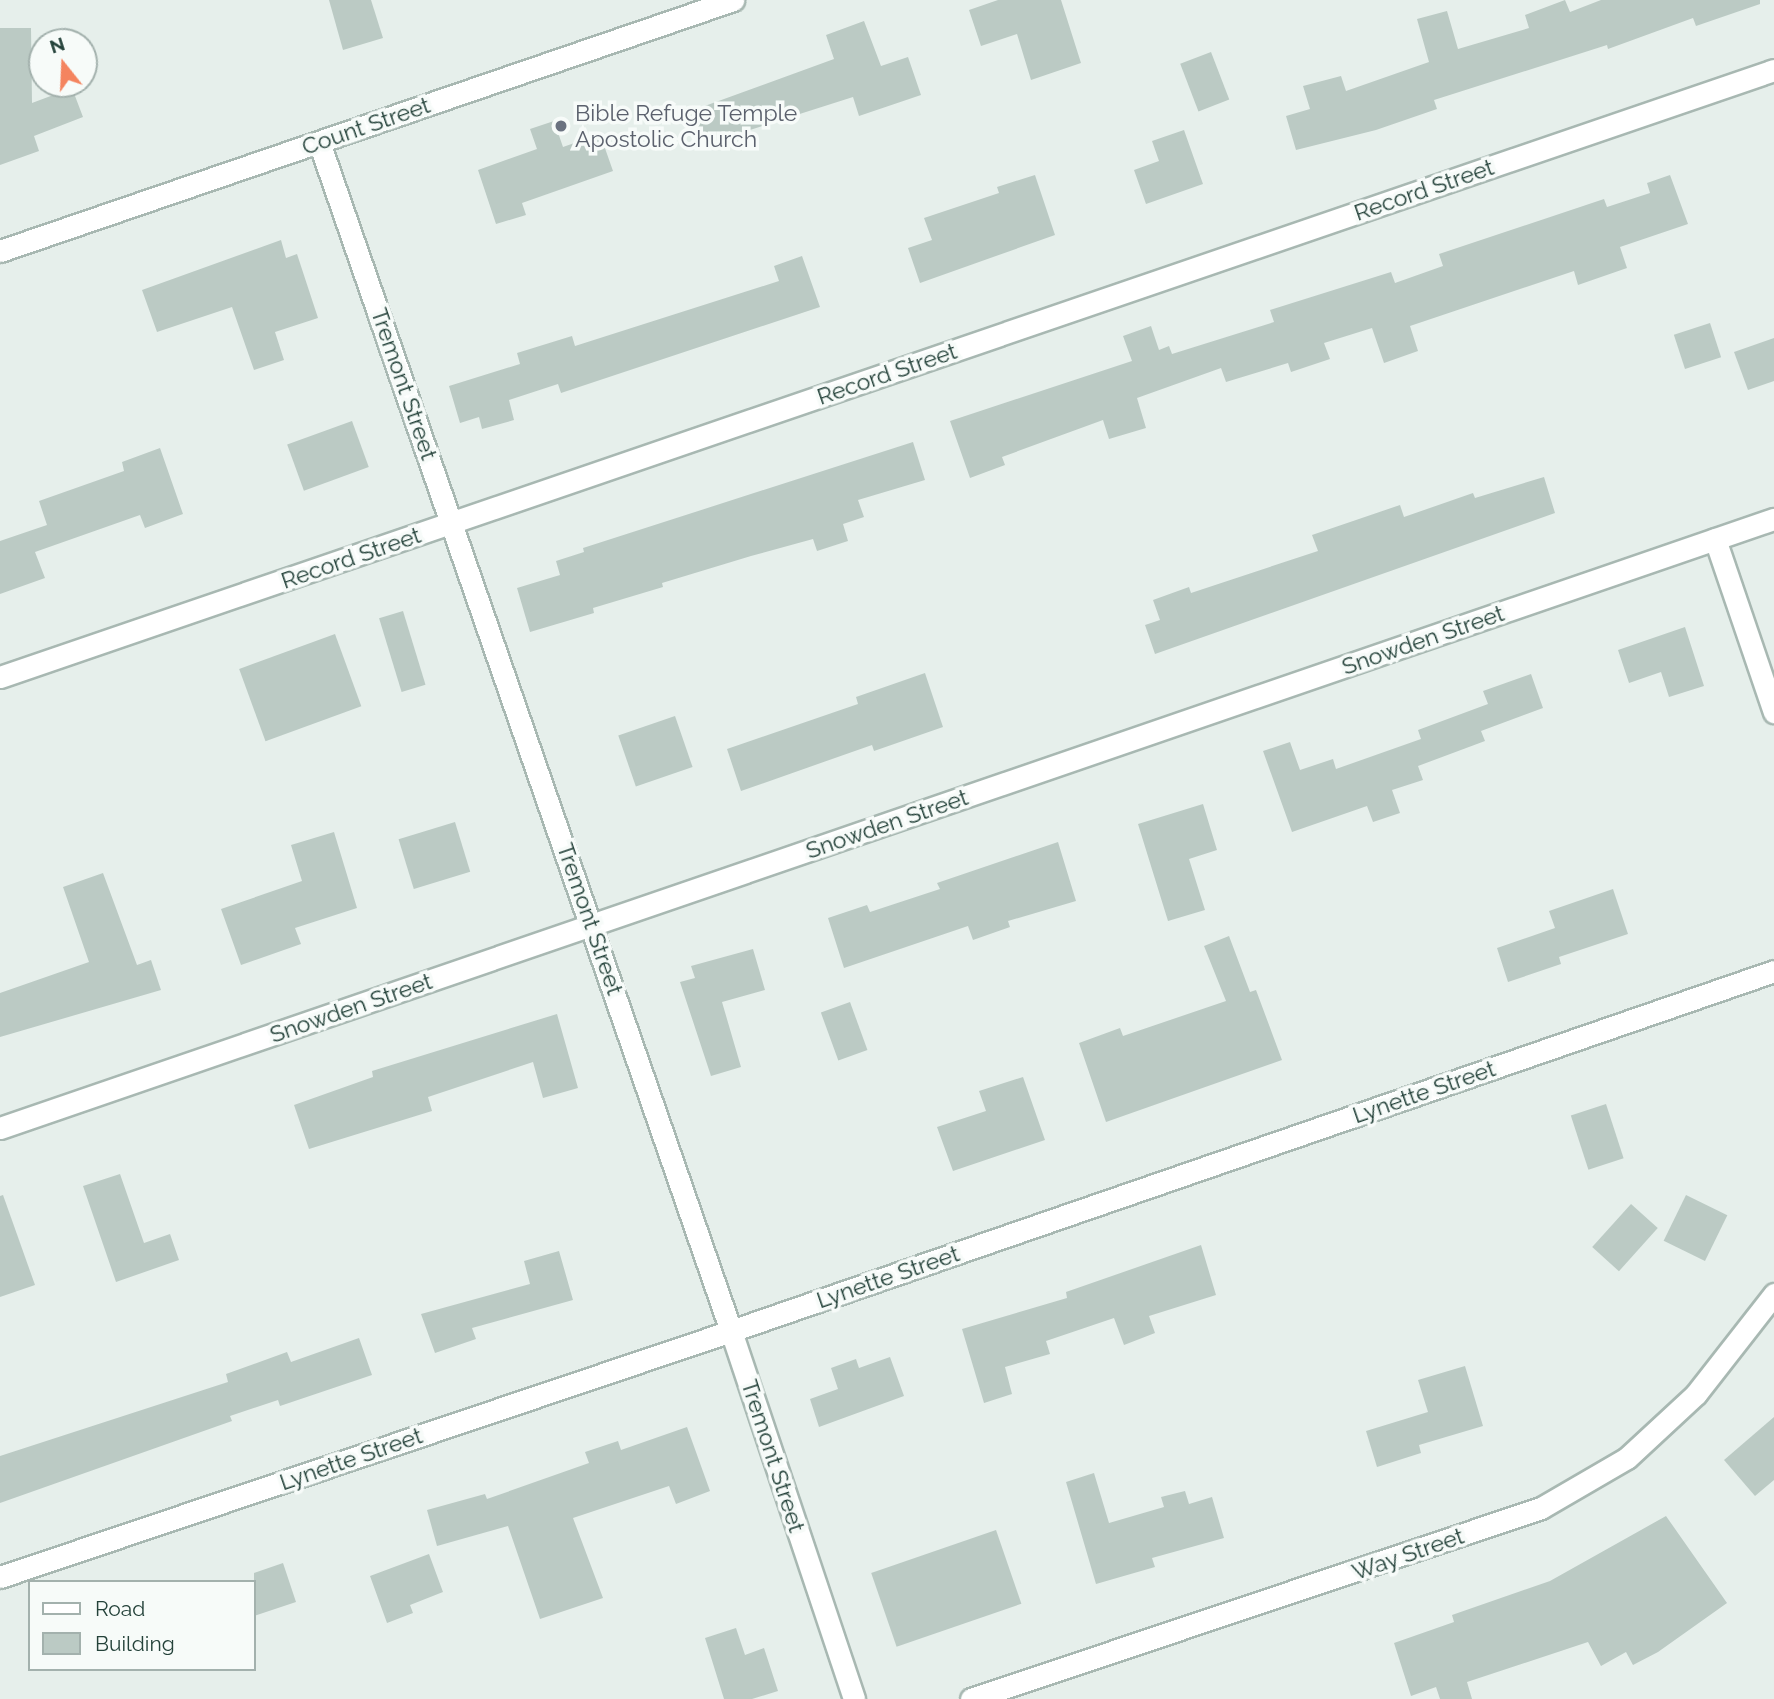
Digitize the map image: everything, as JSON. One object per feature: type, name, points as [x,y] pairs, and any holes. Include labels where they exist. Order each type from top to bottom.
[{"type":"street","name":"Count Street","points":[[0,251],[733,0]]},
{"type":"street","name":"Record Street","points":[[0,677],[1774,70]]},
{"type":"street","name":"Tremont Street","points":[[319,142],[454,523],[732,1331],[854,1699]]},
{"type":"street","name":"Snowden Street","points":[[0,1128],[1774,519]]},
{"type":"street","points":[[1715,539],[1774,712]]},
{"type":"street","name":"Lynette Street","points":[[0,1577],[732,1331],[1774,971]]},
{"type":"street","name":"Way Street","points":[[971,1699],[1541,1508],[1627,1458],[1696,1394],[1774,1294]]},
{"type":"building","points":[[329,0],[371,0],[383,38],[343,50]]},
{"type":"building","points":[[998,0],[1061,0],[1081,63],[1031,80],[1017,34],[981,46],[969,10]]},
{"type":"building","points":[[1565,0],[1570,12],[1601,0],[1760,0],[1760,4],[1696,26],[1693,18],[1608,49],[1607,45],[1434,100],[1437,109],[1376,130],[1296,150],[1286,116],[1310,109],[1303,86],[1341,76],[1346,91],[1429,62],[1417,19],[1447,11],[1458,49],[1529,28],[1525,15]]},
{"type":"building","points":[[864,21],[881,66],[908,57],[921,95],[859,116],[853,97],[703,145],[691,111],[834,59],[826,35]]},
{"type":"building","points":[[0,28],[28,28],[28,98],[32,98],[32,103],[45,98],[76,98],[83,117],[34,136],[39,151],[0,165]]},
{"type":"building","points":[[1211,52],[1229,100],[1198,111],[1180,64]]},
{"type":"building","points":[[554,121],[563,147],[600,134],[613,171],[522,203],[526,215],[496,224],[478,170],[537,149],[530,129]]},
{"type":"building","points":[[1184,130],[1203,184],[1146,204],[1134,170],[1159,161],[1152,141]]},
{"type":"building","points":[[1035,175],[1055,235],[920,283],[908,248],[932,240],[924,218],[999,193],[997,187]]},
{"type":"building","points":[[1670,175],[1688,224],[1620,247],[1627,268],[1578,285],[1574,271],[1410,326],[1418,351],[1384,363],[1372,328],[1324,343],[1330,359],[1291,372],[1288,363],[1226,382],[1221,368],[1137,398],[1146,428],[1109,439],[1103,420],[1002,457],[1005,465],[970,478],[950,421],[1132,361],[1123,336],[1151,326],[1159,350],[1169,346],[1172,354],[1274,322],[1270,310],[1391,272],[1395,283],[1443,266],[1439,254],[1604,199],[1607,207],[1650,193],[1647,183]]},
{"type":"building","points":[[281,240],[286,258],[297,254],[318,318],[275,332],[284,360],[254,370],[232,307],[157,332],[142,290]]},
{"type":"building","points":[[802,256],[820,307],[561,393],[558,384],[509,400],[514,420],[482,429],[479,417],[460,423],[449,386],[520,364],[517,353],[572,336],[575,346],[779,281],[774,266]]},
{"type":"building","points":[[1710,323],[1721,357],[1685,369],[1674,335]]},
{"type":"building","points":[[1774,338],[1774,381],[1748,390],[1734,352]]},
{"type":"building","points":[[352,421],[369,467],[304,491],[287,445]]},
{"type":"building","points":[[913,442],[925,480],[858,500],[864,517],[843,524],[848,541],[817,551],[813,539],[751,556],[662,583],[663,587],[593,608],[594,613],[530,632],[517,588],[560,575],[556,561],[584,552],[583,548]]},
{"type":"building","points":[[160,448],[183,514],[145,528],[140,515],[35,552],[45,578],[0,594],[0,541],[47,525],[39,501],[124,471],[122,462]]},
{"type":"building","points":[[1544,477],[1555,513],[1155,654],[1145,625],[1160,620],[1153,600],[1189,587],[1191,593],[1318,551],[1312,535],[1400,505],[1404,517],[1473,493],[1475,498]]},
{"type":"building","points":[[403,611],[426,685],[402,692],[379,618]]},
{"type":"building","points":[[1685,627],[1704,686],[1669,697],[1661,672],[1629,683],[1618,650]]},
{"type":"building","points":[[335,634],[361,706],[265,741],[239,669]]},
{"type":"building","points":[[925,673],[943,727],[874,751],[872,745],[741,791],[727,749],[858,704],[856,697]]},
{"type":"building","points":[[1531,674],[1543,708],[1481,731],[1485,741],[1418,766],[1423,780],[1392,790],[1400,813],[1373,822],[1367,806],[1292,832],[1263,751],[1290,742],[1300,770],[1333,759],[1336,769],[1421,739],[1418,730],[1488,704],[1483,691]]},
{"type":"building","points":[[675,716],[693,767],[636,787],[618,736]]},
{"type":"building","points":[[1203,804],[1217,850],[1189,859],[1205,910],[1168,921],[1138,824]]},
{"type":"building","points":[[455,822],[470,872],[414,889],[399,839]]},
{"type":"building","points":[[334,832],[357,908],[295,928],[301,944],[241,965],[221,909],[302,881],[291,845]]},
{"type":"building","points":[[1058,842],[1076,901],[1008,921],[1010,927],[973,940],[968,926],[844,968],[828,918],[867,905],[870,912],[940,889],[937,883]]},
{"type":"building","points":[[103,873],[137,965],[151,960],[161,990],[0,1037],[0,993],[89,962],[63,887]]},
{"type":"building","points":[[1613,889],[1628,934],[1559,957],[1561,964],[1508,982],[1497,948],[1555,928],[1549,911]]},
{"type":"building","points":[[1229,936],[1250,992],[1256,990],[1282,1060],[1106,1122],[1079,1043],[1120,1028],[1123,1036],[1226,1001],[1204,946]]},
{"type":"building","points":[[753,949],[765,990],[722,1002],[741,1067],[711,1076],[680,982],[695,978],[691,966]]},
{"type":"building","points":[[850,1002],[867,1050],[838,1061],[821,1013]]},
{"type":"building","points":[[557,1014],[578,1088],[543,1098],[533,1062],[428,1097],[432,1111],[309,1149],[294,1105],[373,1077],[372,1071]]},
{"type":"building","points":[[1023,1077],[1045,1140],[953,1171],[937,1127],[986,1111],[979,1091]]},
{"type":"building","points":[[1606,1104],[1624,1158],[1588,1170],[1571,1115]]},
{"type":"building","points":[[120,1174],[144,1243],[170,1234],[179,1260],[116,1282],[83,1186]]},
{"type":"building","points":[[3,1195],[35,1285],[0,1297],[0,1196]]},
{"type":"building","points":[[1686,1195],[1727,1215],[1705,1261],[1664,1241]]},
{"type":"building","points":[[1631,1204],[1658,1228],[1619,1271],[1592,1247]]},
{"type":"building","points":[[1201,1245],[1216,1295],[1149,1316],[1155,1333],[1124,1345],[1114,1318],[1046,1341],[1050,1354],[1005,1367],[1012,1394],[984,1403],[962,1329],[1067,1298],[1066,1292]]},
{"type":"building","points":[[559,1251],[573,1300],[472,1328],[476,1339],[435,1353],[421,1314],[530,1284],[524,1261]]},
{"type":"building","points":[[359,1338],[372,1375],[280,1406],[278,1400],[230,1416],[232,1421],[0,1503],[0,1456],[228,1382],[226,1374],[287,1352],[291,1362]]},
{"type":"building","points":[[890,1357],[904,1396],[819,1427],[810,1399],[838,1389],[831,1368],[856,1359],[859,1368]]},
{"type":"building","points":[[1465,1366],[1483,1426],[1419,1445],[1421,1453],[1377,1467],[1366,1431],[1428,1412],[1418,1380]]},
{"type":"building","points":[[1774,1417],[1774,1480],[1755,1496],[1724,1460]]},
{"type":"building","points":[[687,1427],[710,1491],[676,1504],[669,1486],[573,1518],[603,1598],[540,1619],[508,1526],[437,1546],[427,1510],[485,1494],[487,1499],[589,1463],[585,1452],[618,1441],[621,1450]]},
{"type":"building","points":[[1094,1473],[1109,1523],[1164,1507],[1161,1497],[1185,1491],[1189,1504],[1212,1497],[1224,1538],[1152,1558],[1155,1567],[1096,1584],[1066,1482]]},
{"type":"building","points":[[1666,1516],[1727,1603],[1658,1652],[1633,1665],[1626,1652],[1601,1666],[1588,1642],[1467,1682],[1472,1699],[1440,1699],[1436,1687],[1411,1696],[1394,1643],[1454,1622],[1452,1615],[1550,1581]]},
{"type":"building","points":[[996,1530],[1021,1604],[897,1647],[871,1573]]},
{"type":"building","points":[[429,1554],[443,1592],[410,1605],[413,1613],[387,1623],[370,1576]]},
{"type":"building","points":[[283,1563],[296,1602],[256,1615],[254,1573]]},
{"type":"building","points":[[736,1628],[745,1655],[764,1648],[778,1691],[752,1699],[724,1699],[705,1638]]},
{"type":"place","name":"Bible Refuge Temple Apostolic Church","points":[[561,126]]}]
